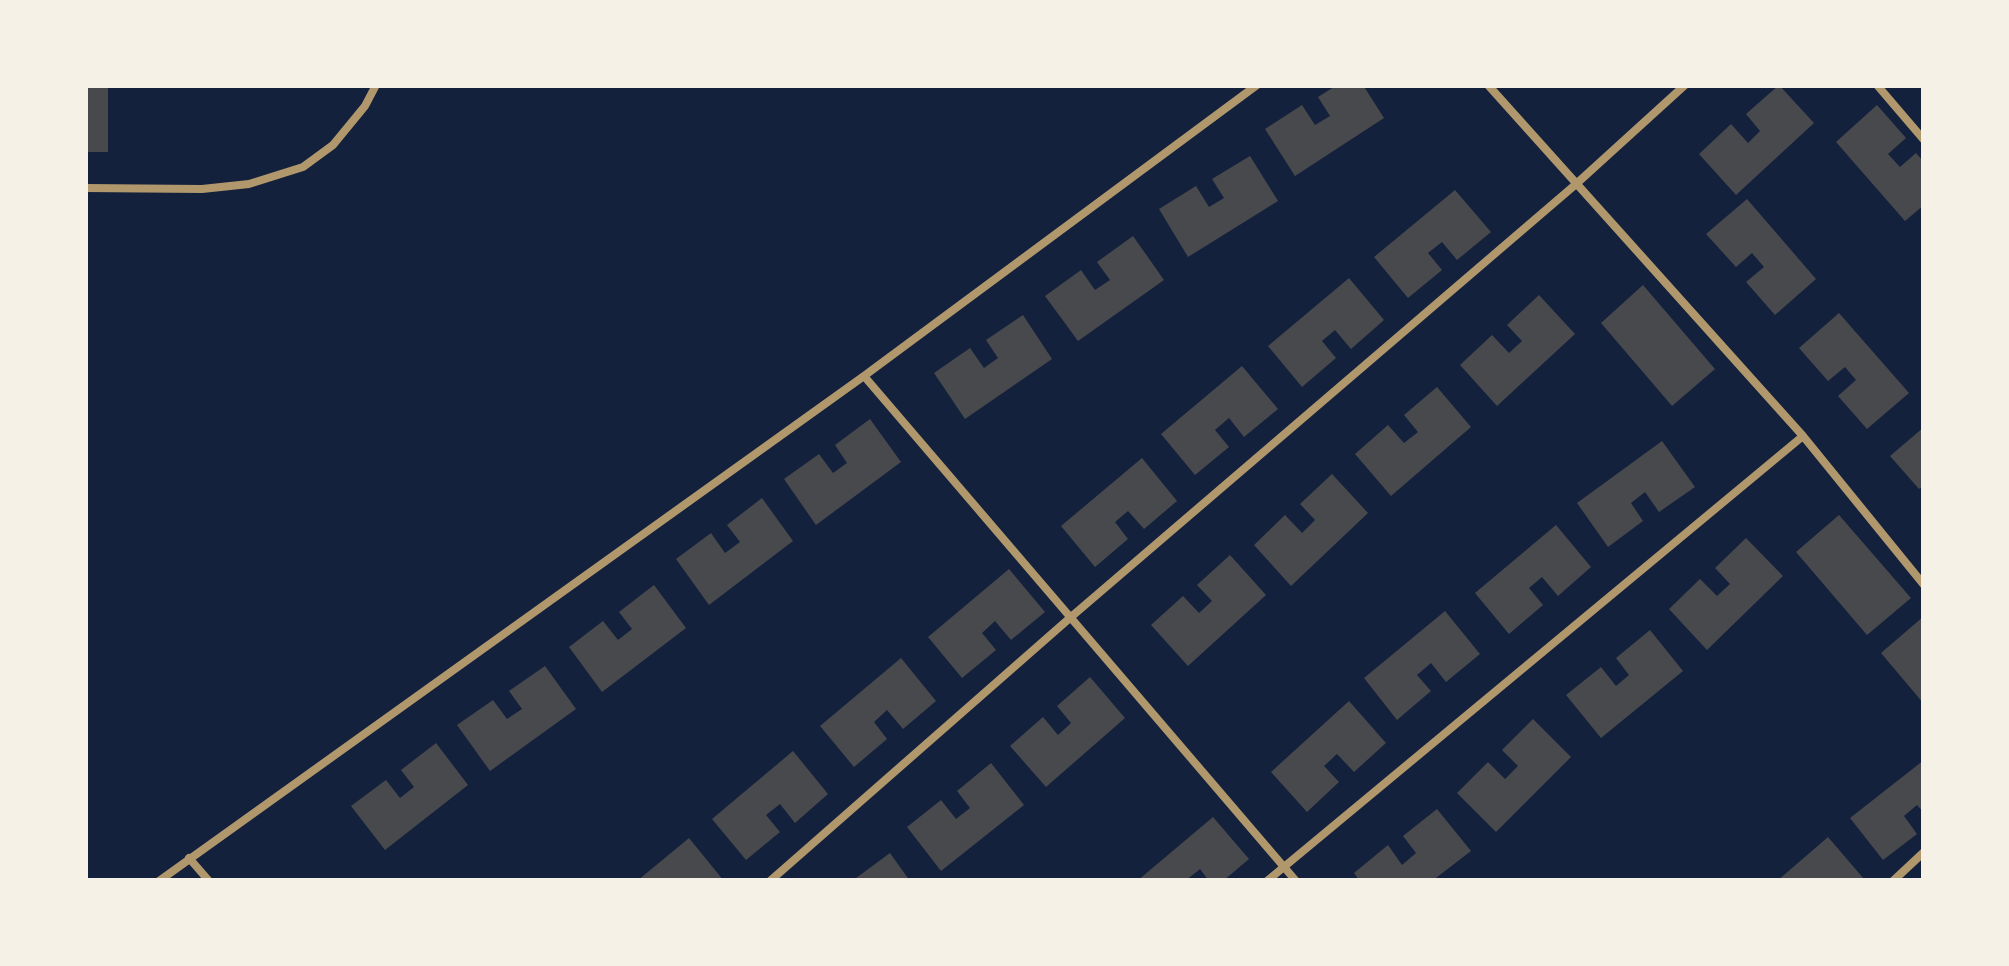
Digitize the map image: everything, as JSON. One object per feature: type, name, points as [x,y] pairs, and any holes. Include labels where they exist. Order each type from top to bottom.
[{"type":"lane","points":[[85,188],[202,189],[249,184],[303,167],[333,145],[376,85]]},
{"type":"lane","points":[[158,881],[864,376],[1256,85]]},
{"type":"lane","points":[[1488,85],[1803,436],[1924,586]]},
{"type":"lane","points":[[770,881],[1685,85]]},
{"type":"lane","points":[[1878,85],[1924,140]]},
{"type":"lane","points":[[864,376],[1296,881]]},
{"type":"lane","points":[[1267,881],[1803,436]]},
{"type":"lane","points":[[1893,881],[1924,852]]},
{"type":"lane","points":[[189,858],[209,881]]},
{"type":"building","points":[[85,85],[108,85],[108,152],[85,152]]},
{"type":"building","points":[[1337,85],[1363,85],[1384,118],[1295,176],[1265,129],[1302,105],[1315,125],[1330,116],[1318,97]]},
{"type":"building","points":[[1779,85],[1814,123],[1736,195],[1699,154],[1731,124],[1748,143],[1760,131],[1746,114]]},
{"type":"building","points":[[1877,105],[1906,138],[1888,154],[1900,167],[1916,153],[1924,162],[1924,205],[1905,221],[1836,142]]},
{"type":"building","points":[[1250,156],[1278,201],[1188,257],[1159,209],[1196,186],[1209,207],[1224,198],[1212,179]]},
{"type":"building","points":[[1455,190],[1491,232],[1457,260],[1442,242],[1428,253],[1442,270],[1408,298],[1374,257]]},
{"type":"building","points":[[1747,199],[1816,279],[1775,315],[1746,282],[1764,267],[1752,253],[1736,267],[1706,234]]},
{"type":"building","points":[[1133,236],[1164,280],[1078,341],[1045,296],[1081,270],[1095,290],[1110,280],[1097,262]]},
{"type":"building","points":[[1349,278],[1384,320],[1351,349],[1335,330],[1322,341],[1336,358],[1302,387],[1268,346]]},
{"type":"building","points":[[1643,285],[1715,369],[1672,406],[1601,323]]},
{"type":"building","points":[[1539,295],[1575,334],[1497,406],[1460,365],[1492,335],[1509,353],[1522,341],[1507,325]]},
{"type":"building","points":[[1839,313],[1909,393],[1867,429],[1838,396],[1856,380],[1845,367],[1828,381],[1799,348]]},
{"type":"building","points":[[1023,315],[1052,359],[965,419],[934,373],[970,348],[984,368],[998,358],[986,340]]},
{"type":"building","points":[[1242,366],[1278,409],[1244,437],[1229,418],[1215,430],[1229,447],[1195,475],[1161,434]]},
{"type":"building","points":[[1437,387],[1471,427],[1391,496],[1355,454],[1388,425],[1404,443],[1418,432],[1404,415]]},
{"type":"building","points":[[870,419],[901,462],[816,525],[784,479],[819,454],[833,473],[847,463],[835,445]]},
{"type":"building","points":[[1924,427],[1924,485],[1919,489],[1890,456]]},
{"type":"building","points":[[1662,441],[1695,487],[1659,512],[1645,492],[1631,503],[1643,521],[1608,547],[1577,503]]},
{"type":"building","points":[[1142,458],[1177,501],[1144,529],[1128,511],[1115,522],[1128,539],[1095,567],[1061,526]]},
{"type":"building","points":[[1332,474],[1368,513],[1291,586],[1254,545],[1285,515],[1302,533],[1315,520],[1300,504]]},
{"type":"building","points":[[762,498],[793,541],[709,605],[676,559],[711,533],[725,553],[740,542],[727,525]]},
{"type":"building","points":[[1839,515],[1911,598],[1867,635],[1796,552]]},
{"type":"building","points":[[1556,525],[1591,567],[1558,596],[1542,577],[1529,588],[1543,605],[1509,634],[1475,593]]},
{"type":"building","points":[[1746,538],[1783,576],[1707,650],[1669,609],[1700,579],[1717,596],[1730,584],[1715,568]]},
{"type":"building","points":[[1230,555],[1266,595],[1188,666],[1151,625],[1183,596],[1199,613],[1212,601],[1197,585]]},
{"type":"building","points":[[1009,569],[1045,612],[1011,640],[995,621],[982,633],[996,650],[962,678],[928,637]]},
{"type":"building","points":[[654,585],[686,628],[602,692],[569,647],[603,621],[618,640],[632,629],[619,612]]},
{"type":"building","points":[[1445,611],[1480,654],[1446,682],[1431,663],[1417,675],[1431,691],[1397,720],[1364,678]]},
{"type":"building","points":[[1924,616],[1924,704],[1881,653]]},
{"type":"building","points":[[1650,630],[1683,671],[1601,738],[1566,695],[1601,667],[1616,686],[1629,675],[1616,658]]},
{"type":"building","points":[[901,658],[936,701],[903,729],[887,710],[874,722],[887,739],[854,767],[820,726]]},
{"type":"building","points":[[545,666],[576,709],[490,771],[457,725],[493,700],[507,719],[522,709],[509,691]]},
{"type":"building","points":[[1090,677],[1125,718],[1046,787],[1010,746],[1043,717],[1058,735],[1071,723],[1057,706]]},
{"type":"building","points":[[1349,701],[1386,743],[1354,772],[1337,754],[1324,766],[1339,782],[1307,812],[1271,772]]},
{"type":"building","points":[[1533,719],[1571,757],[1496,832],[1457,793],[1488,762],[1505,779],[1518,766],[1502,750]]},
{"type":"building","points":[[436,743],[468,785],[385,850],[351,806],[386,780],[400,798],[414,787],[401,770]]},
{"type":"building","points":[[793,751],[828,794],[795,823],[780,804],[766,815],[780,832],[746,860],[712,819]]},
{"type":"building","points":[[1924,760],[1924,813],[1917,805],[1904,816],[1917,834],[1883,860],[1850,818]]},
{"type":"building","points":[[991,763],[1024,805],[941,871],[907,827],[941,800],[956,819],[970,808],[957,791]]},
{"type":"building","points":[[1437,809],[1471,851],[1432,881],[1360,881],[1354,873],[1388,845],[1402,865],[1416,853],[1403,836]]},
{"type":"building","points":[[1213,817],[1249,859],[1223,881],[1209,881],[1200,869],[1185,881],[1137,881]]},
{"type":"building","points":[[1828,837],[1864,879],[1777,881]]},
{"type":"building","points":[[689,838],[724,881],[637,881]]},
{"type":"building","points":[[890,853],[910,881],[852,881]]}]
